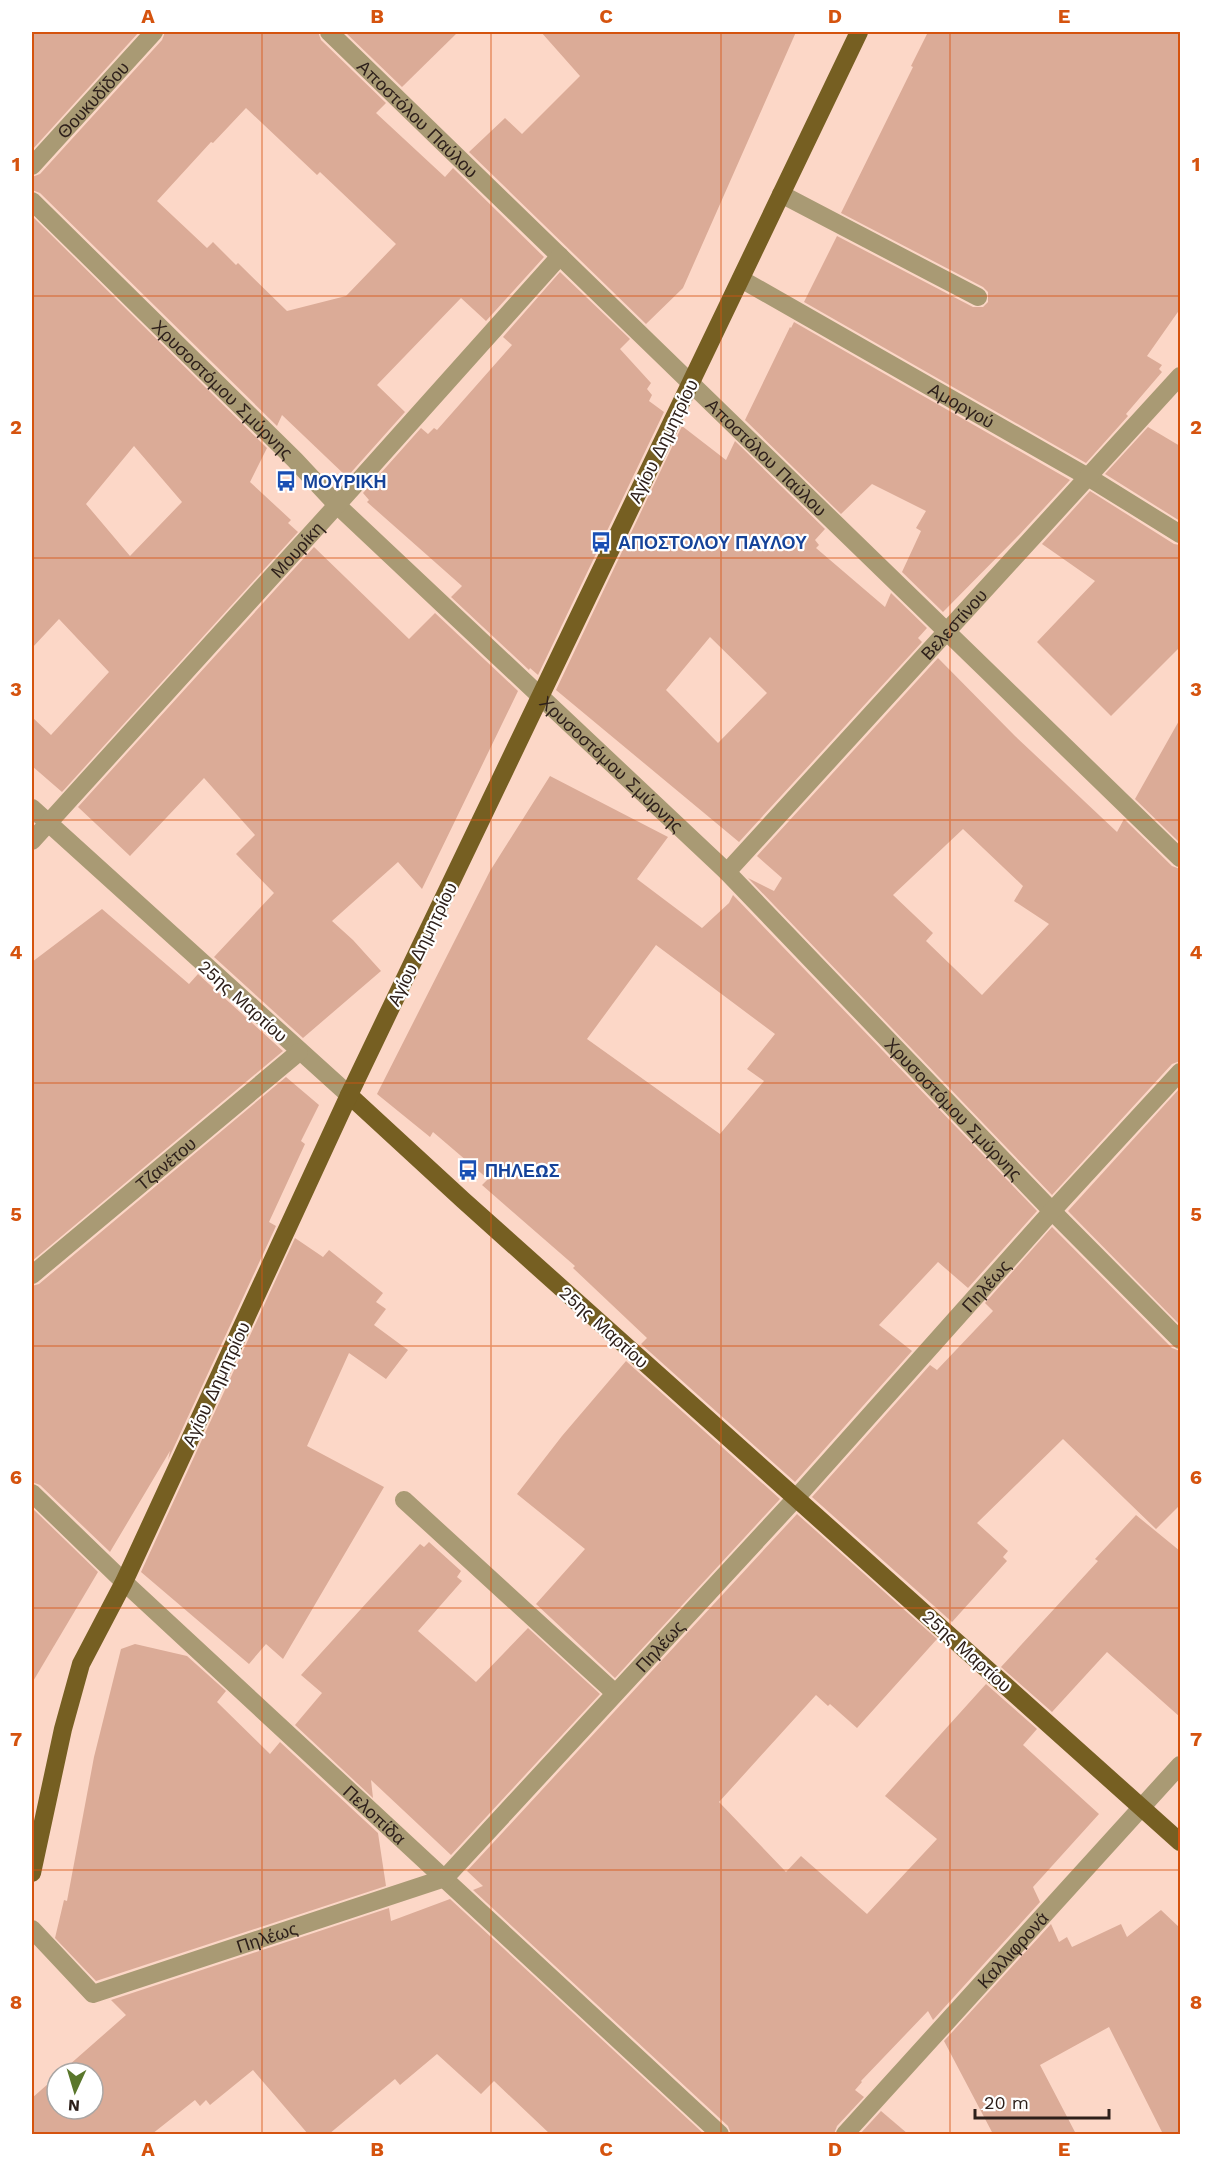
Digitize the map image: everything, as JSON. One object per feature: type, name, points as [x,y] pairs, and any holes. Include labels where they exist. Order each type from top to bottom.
[{"type":"main road","name":"Αγίου Δημητρίου","points":[[32,1873],[63,1729],[81,1664],[124,1582],[349,1095],[859,32]]},
{"type":"main road","name":"25ης Μαρτίου","points":[[349,1095],[1180,1842]]},
{"type":"street","name":"Θουκυδίδου","points":[[32,166],[154,32]]},
{"type":"street","name":"Αποστόλου Παύλου","points":[[329,32],[1180,858]]},
{"type":"street","points":[[781,194],[978,297]]},
{"type":"street","name":"Χρυσοστόμου Σμύρνης","points":[[32,201],[296,460],[337,505],[727,872],[1052,1211],[1180,1340]]},
{"type":"street","name":"Μουρίκη","points":[[32,841],[560,256]]},
{"type":"street","name":"Αμοργού","points":[[741,279],[1088,477],[1180,534]]},
{"type":"street","name":"Βελεστίνου","points":[[727,872],[1180,376]]},
{"type":"street","name":"25ης Μαρτίου","points":[[32,808],[349,1095]]},
{"type":"street","name":"Τζανέτου","points":[[32,1275],[299,1052]]},
{"type":"street","name":"Πηλέως","points":[[32,1929],[93,1994],[445,1878],[796,1498],[1052,1211],[1180,1072]]},
{"type":"street","name":"Πελοπίδα","points":[[32,1493],[124,1582],[720,2134]]},
{"type":"street","points":[[404,1500],[615,1693]]},
{"type":"street","name":"Καλλιφρονά","points":[[845,2134],[1180,1765]]},
{"type":"building","points":[[32,32],[139,32],[32,150]]},
{"type":"building","points":[[165,32],[318,32],[321,40],[386,103],[376,113],[445,177],[453,168],[544,257],[486,321],[461,298],[377,385],[405,412],[347,477],[282,415],[277,426],[40,193],[32,190],[32,177],[40,174],[162,40]],"holes":[[[246,108],[317,175],[320,172],[396,244],[346,296],[287,311],[238,263],[236,265],[213,242],[207,248],[157,201]]]},
{"type":"building","points":[[345,32],[458,32],[402,87]]},
{"type":"building","points":[[541,32],[796,32],[683,288],[646,324],[469,152],[505,118],[522,134],[580,76]]},
{"type":"building","points":[[928,32],[1180,32],[1180,309],[1147,356],[1162,365],[1159,369],[1162,372],[1126,414],[1128,416],[1086,463],[804,302],[837,236],[973,307],[983,307],[988,302],[988,292],[983,287],[841,213]]},
{"type":"building","points":[[32,216],[267,448],[250,482],[291,520],[288,523],[298,532],[62,792],[32,766],[32,717],[51,735],[109,672],[59,619],[32,648]],"holes":[[[134,446],[182,502],[130,556],[86,504]]]},
{"type":"building","points":[[560,272],[630,339],[620,349],[651,383],[647,389],[652,395],[649,401],[664,412],[538,675],[530,668],[529,670],[451,597],[462,586],[367,502],[369,500],[363,493],[421,428],[428,434],[434,428],[437,430],[512,345],[503,337]]},
{"type":"building","points":[[794,322],[1070,480],[943,612],[902,572],[921,531],[916,528],[926,511],[872,484],[841,514],[745,420]]},
{"type":"building","points":[[682,426],[726,460],[735,441],[825,529],[815,540],[819,545],[816,548],[885,607],[891,593],[927,628],[918,638],[922,642],[739,842],[556,690]],"holes":[[[710,637],[767,693],[718,743],[666,690]]]},
{"type":"building","points":[[1148,427],[1180,446],[1180,521],[1105,474]]},
{"type":"building","points":[[1090,491],[1174,544],[1180,545],[1180,647],[1111,716],[1037,642],[1095,581],[1042,544]]},
{"type":"building","points":[[314,547],[409,639],[435,613],[518,691],[422,889],[398,862],[332,921],[381,971],[303,1038],[214,957],[274,893],[236,854],[255,835],[204,778],[130,856],[78,807]]},
{"type":"building","points":[[938,658],[1015,736],[1117,832],[1124,819],[1172,866],[1180,869],[1180,1061],[1172,1064],[1052,1195],[748,878],[774,891],[782,878],[757,856]],"holes":[[[963,829],[1023,886],[1014,901],[1049,924],[982,995],[926,941],[933,933],[893,895]]]},
{"type":"building","points":[[1180,719],[1180,843],[1135,799]]},
{"type":"building","points":[[550,776],[668,837],[637,879],[702,928],[729,903],[733,895],[1037,1211],[968,1288],[938,1262],[879,1325],[912,1351],[795,1482],[641,1344],[647,1338],[573,1268],[575,1266],[482,1185],[488,1179],[433,1132],[430,1137],[377,1094],[490,871]],"holes":[[[656,945],[775,1034],[747,1069],[764,1081],[720,1134],[587,1039]]]},
{"type":"building","points":[[102,909],[189,984],[198,974],[283,1051],[32,1261],[32,962]]},
{"type":"building","points":[[286,1077],[319,1105],[301,1141],[305,1144],[269,1222],[276,1226],[168,1460],[170,1451],[110,1552],[40,1485],[32,1482],[32,1286],[39,1284]]},
{"type":"building","points":[[1180,1088],[1180,1325],[1068,1211]]},
{"type":"building","points":[[1052,1227],[1172,1348],[1180,1351],[1180,1505],[1156,1529],[1063,1439],[977,1523],[1008,1551],[1003,1557],[1007,1561],[952,1622],[812,1497],[930,1365],[937,1370],[993,1311],[985,1303]]},
{"type":"building","points":[[295,1238],[323,1257],[329,1250],[383,1293],[376,1302],[386,1309],[374,1325],[408,1350],[386,1379],[349,1353],[307,1446],[384,1487],[283,1659],[266,1644],[249,1664],[141,1572]]},
{"type":"building","points":[[626,1361],[780,1499],[615,1678],[536,1604],[585,1549],[517,1494],[562,1436]]},
{"type":"building","points":[[32,1508],[98,1572],[32,1683]]},
{"type":"building","points":[[797,1514],[937,1639],[857,1728],[816,1695],[719,1802],[786,1872],[801,1856],[867,1914],[937,1839],[885,1796],[986,1684],[1037,1729],[1023,1745],[1099,1814],[1033,1887],[1040,1902],[933,2020],[928,2011],[861,2081],[855,2090],[864,2097],[837,2126],[834,2134],[731,2134],[728,2126],[473,1890],[483,1886],[467,1871]]},
{"type":"building","points":[[1136,1515],[1180,1551],[1180,1717],[1107,1652],[1052,1712],[1001,1667],[1098,1561],[1095,1559]]},
{"type":"building","points":[[429,1542],[461,1571],[457,1577],[462,1581],[418,1631],[476,1682],[528,1628],[600,1694],[451,1855],[371,1780],[373,1798],[295,1725],[322,1693],[301,1675],[420,1544],[424,1547]]},
{"type":"building","points":[[135,1644],[187,1656],[226,1691],[217,1702],[270,1754],[280,1742],[378,1833],[386,1886],[96,1981],[55,1938],[64,1900],[67,1901],[94,1757],[121,1649]]},
{"type":"building","points":[[450,1899],[704,2134],[550,2134],[494,2081],[481,2094],[437,2054],[400,2085],[395,2079],[329,2134],[308,2134],[253,2070],[210,2105],[206,2100],[200,2106],[195,2100],[152,2134],[32,2134],[32,2098],[45,2087],[45,2121],[105,2121],[105,2061],[74,2061],[126,2015],[111,2000],[389,1908],[391,1921]]},
{"type":"building","points":[[1161,1910],[1180,1928],[1180,2134],[1163,2134],[1109,2027],[1040,2065],[1076,2134],[993,2134],[944,2041],[1051,1924],[1059,1942],[1067,1937],[1072,1947],[1121,1924],[1127,1937]]},
{"type":"building","points":[[881,2111],[908,2134],[860,2134]]},
{"type":"place","name":"ΜΟΥΡΙΚΗ","points":[[286,481]]},
{"type":"place","name":"ΑΠΟΣΤΟΛΟΥ ΠΑΥΛΟΥ","points":[[601,542]]},
{"type":"place","name":"ΠΗΛΕΩΣ","points":[[468,1170]]}]
